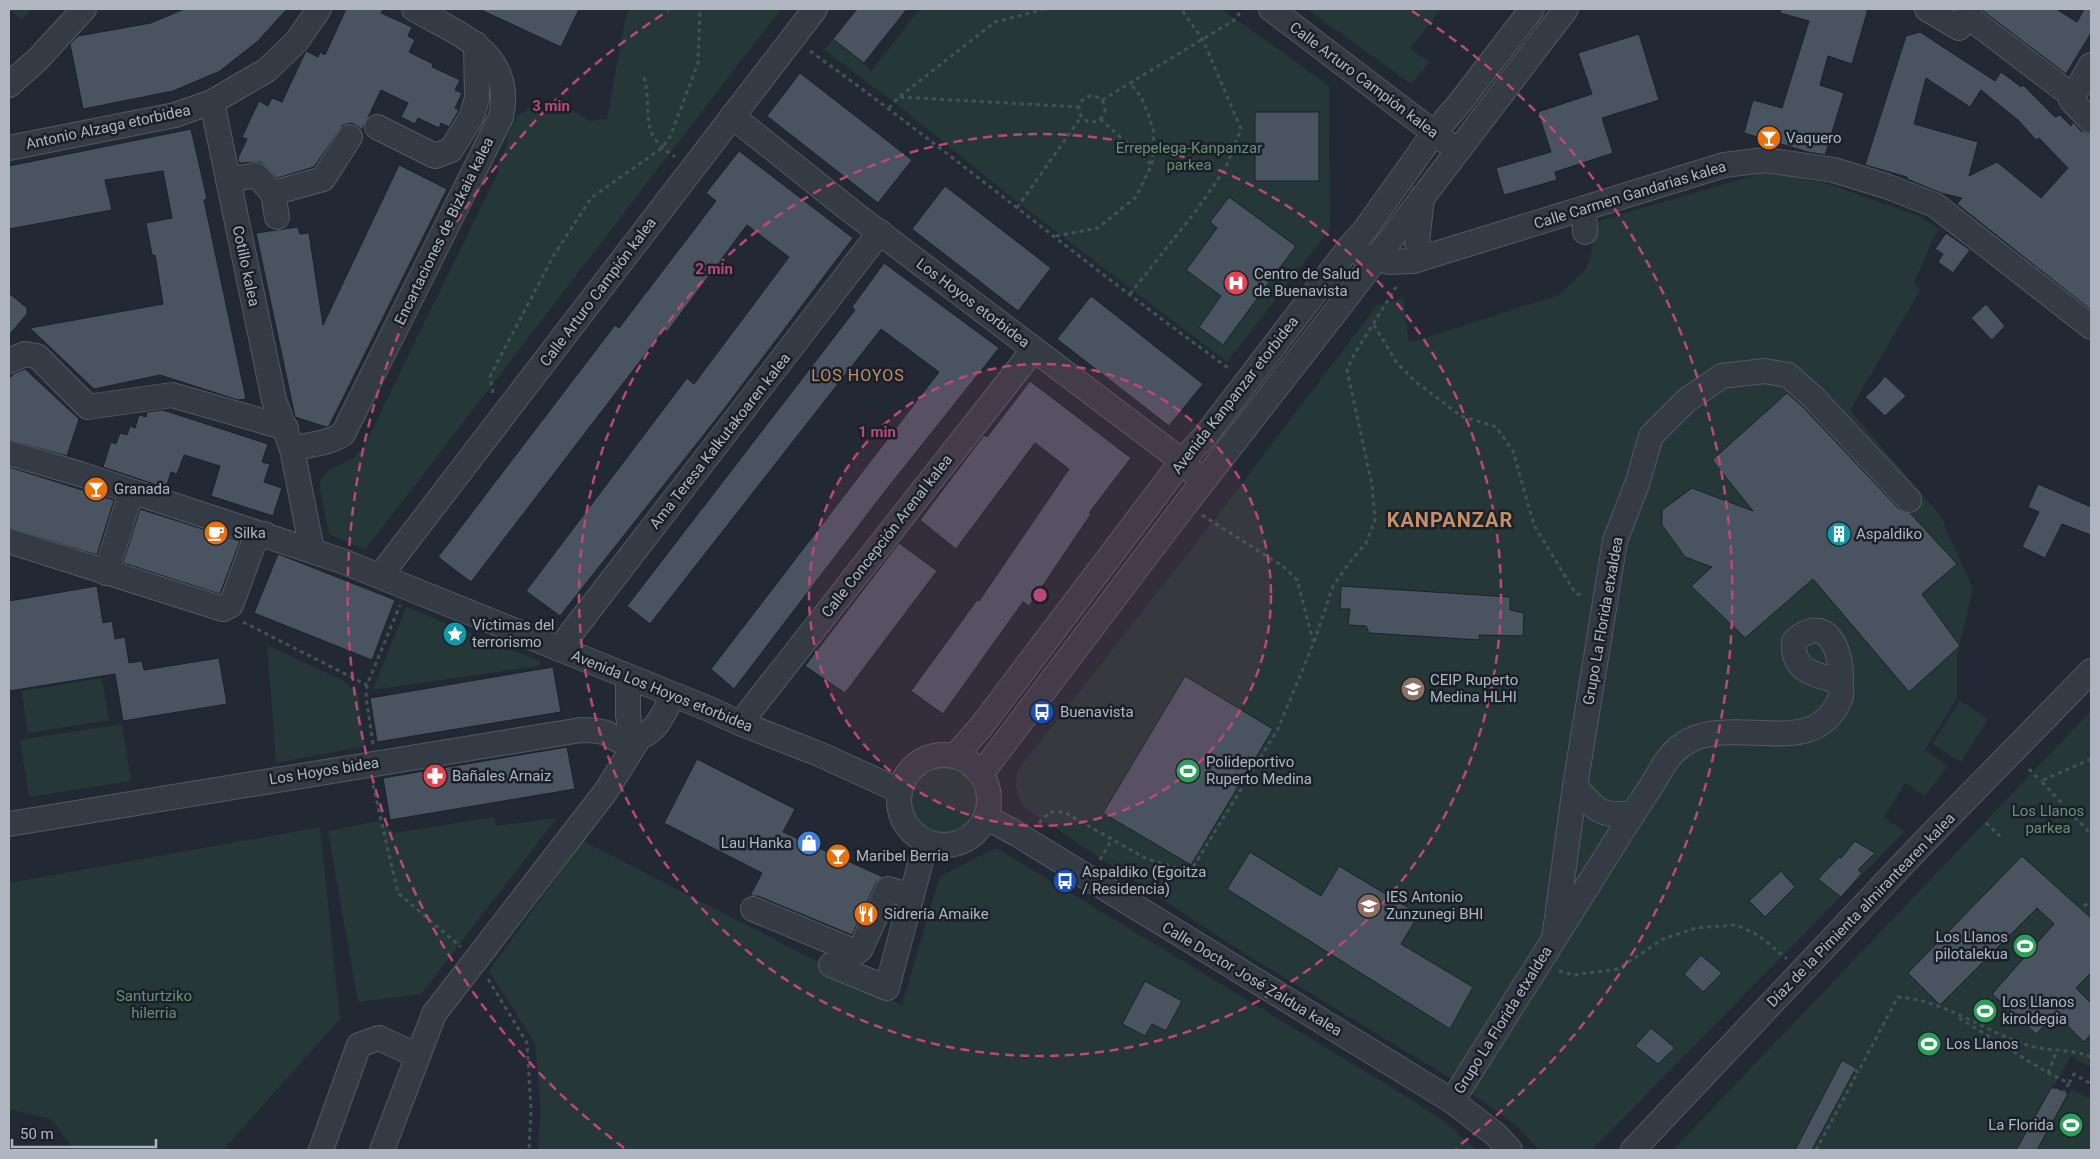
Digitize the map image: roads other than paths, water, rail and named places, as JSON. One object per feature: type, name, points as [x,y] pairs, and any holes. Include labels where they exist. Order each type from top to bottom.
[{"type":"street","points":[[9,85],[38,59],[84,9]]},
{"type":"street","name":"Antonio Alzaga etorbidea","points":[[9,148],[176,115],[212,102],[267,70],[297,41],[319,9]]},
{"type":"street","name":"Encartaciones de Bizkaia kalea","points":[[289,439],[309,444],[333,441],[343,434],[501,117],[505,96],[497,66],[476,44],[414,9]]},
{"type":"street","name":"Calle Arturo Campión kalea","points":[[380,576],[815,9]]},
{"type":"street","name":"Calle Arturo Campión kalea","points":[[1271,9],[1458,150]]},
{"type":"street","name":"Avenida Kanpanzar etorbidea","points":[[955,756],[980,728],[1182,461],[1206,434],[1364,231],[1434,133],[1459,104],[1532,9]]},
{"type":"street","name":"Avenida Kanpanzar etorbidea","points":[[982,774],[1195,506],[1428,189],[1566,9]]},
{"type":"street","points":[[1927,9],[1968,19],[2064,90]]},
{"type":"street","points":[[377,127],[435,156],[451,150],[472,116],[478,98],[476,44]]},
{"type":"street","points":[[2091,65],[2072,100],[2091,121]]},
{"type":"street","name":"Cotillo kalea","points":[[212,102],[274,400],[289,439],[312,550]]},
{"type":"street","name":"Los Hoyos etorbidea","points":[[732,116],[880,232],[1182,461],[1193,471],[1195,506]]},
{"type":"street","points":[[272,193],[323,179],[350,137]]},
{"type":"street","name":"Calle Carmen Gandarias kalea","points":[[1376,259],[1389,262],[1412,260],[1724,165],[1765,160],[1834,170],[1886,186],[1935,206],[2091,327]]},
{"type":"street","points":[[228,180],[256,175],[272,193],[277,217]]},
{"type":"street","points":[[1424,256],[1418,243],[1428,189]]},
{"type":"street","points":[[1584,208],[1585,232]]},
{"type":"street","points":[[1364,231],[1355,250],[1362,255],[1376,259]]},
{"type":"street","name":"Ama Teresa Kalkutakoaren kalea","points":[[559,650],[880,232]]},
{"type":"street","name":"Calle Concepción Arenal kalea","points":[[742,724],[748,712],[1034,349]]},
{"type":"street","points":[[9,361],[25,354],[37,356],[88,407],[172,395],[289,439]]},
{"type":"street","name":"Grupo La Florida etxaldea","points":[[1554,939],[1575,786],[1615,541],[1638,481],[1651,436],[1687,400],[1722,376],[1764,371],[1788,375],[1814,397],[1909,500]]},
{"type":"street","points":[[9,453],[80,474],[256,535],[231,605],[223,609],[9,541]]},
{"type":"street","points":[[106,573],[131,492]]},
{"type":"street","name":"Avenida Los Hoyos etorbidea","points":[[256,535],[312,550],[380,576],[819,754],[900,791]]},
{"type":"street","name":"Díaz de la Pimienta almirantearen kalea","points":[[1633,1150],[1916,851],[2091,671]]},
{"type":"street","points":[[628,677],[629,727],[631,736],[638,740]]},
{"type":"street","name":"Grupo La Florida etxaldea","points":[[1452,1101],[1633,812],[1672,754],[1688,741],[1707,733],[1728,731],[1797,733],[1814,729],[1828,720],[1839,701],[1842,694],[1840,682]]},
{"type":"street","points":[[382,1150],[434,1014],[470,954],[606,791],[638,740],[647,734],[661,719],[673,695]]},
{"type":"street","name":"Los Hoyos bidea","points":[[9,824],[579,730],[594,730],[606,733],[620,743],[638,740]]},
{"type":"street","points":[[941,756],[955,756],[965,760],[982,774],[988,788],[990,803],[986,817],[979,830],[968,839],[954,845],[940,846],[926,842],[915,835],[907,826],[901,815],[900,791],[905,777],[921,762],[941,756]]},
{"type":"street","points":[[1575,786],[1596,809],[1616,815],[1633,812]]},
{"type":"street","name":"Calle Doctor José Zaldua kalea","points":[[986,817],[1017,834],[1452,1101],[1495,1134],[1510,1150]]},
{"type":"street","points":[[831,965],[887,988],[926,842]]},
{"type":"street","points":[[753,909],[856,952],[860,950],[888,889],[912,896]]},
{"type":"street","points":[[321,1150],[359,1045],[379,1038],[418,1056]]},
{"type":"place","name":"Vaquero","points":[[1769,138]]},
{"type":"place","name":"Centro de Salud de Buenavista","points":[[1236,283]]},
{"type":"place","name":"Granada","points":[[96,489]]},
{"type":"place","name":"Silka","points":[[216,533]]},
{"type":"place","name":"Aspaldiko","points":[[1839,534]]},
{"type":"place","name":"Víctimas del terrorismo","points":[[455,634]]},
{"type":"place","name":"CEIP Ruperto Medina HLHI","points":[[1413,689]]},
{"type":"place","name":"Buenavista","points":[[1042,712]]},
{"type":"place","name":"Polideportivo Ruperto Medina","points":[[1188,771]]},
{"type":"place","name":"Bañales Arnaiz","points":[[435,776]]},
{"type":"place","name":"Lau Hanka","points":[[809,843]]},
{"type":"place","name":"Maribel Berria","points":[[838,856]]},
{"type":"place","name":"Aspaldiko (Egoitza / Residencia)","points":[[1065,881]]},
{"type":"place","name":"IES Antonio Zunzunegi BHI","points":[[1369,906]]},
{"type":"place","name":"Sidrería Amaike","points":[[866,914]]},
{"type":"place","name":"Los Llanos pilotalekua","points":[[2025,946]]},
{"type":"place","name":"Los Llanos kiroldegia","points":[[1985,1011]]},
{"type":"place","name":"Los Llanos","points":[[1929,1044]]},
{"type":"place","name":"La Florida","points":[[2071,1125]]},
{"type":"district","name":"LOS HOYOS","points":[[858,375]]},
{"type":"district","name":"KANPANZAR","points":[[1450,520]]},
{"type":"park label","name":"Errepelega-Kanpanzar parkea","points":[[1189,156]]},
{"type":"park label","name":"Los Llanos parkea","points":[[2048,820]]},
{"type":"park label","name":"Santurtziko hilerria","points":[[154,1004]]}]
